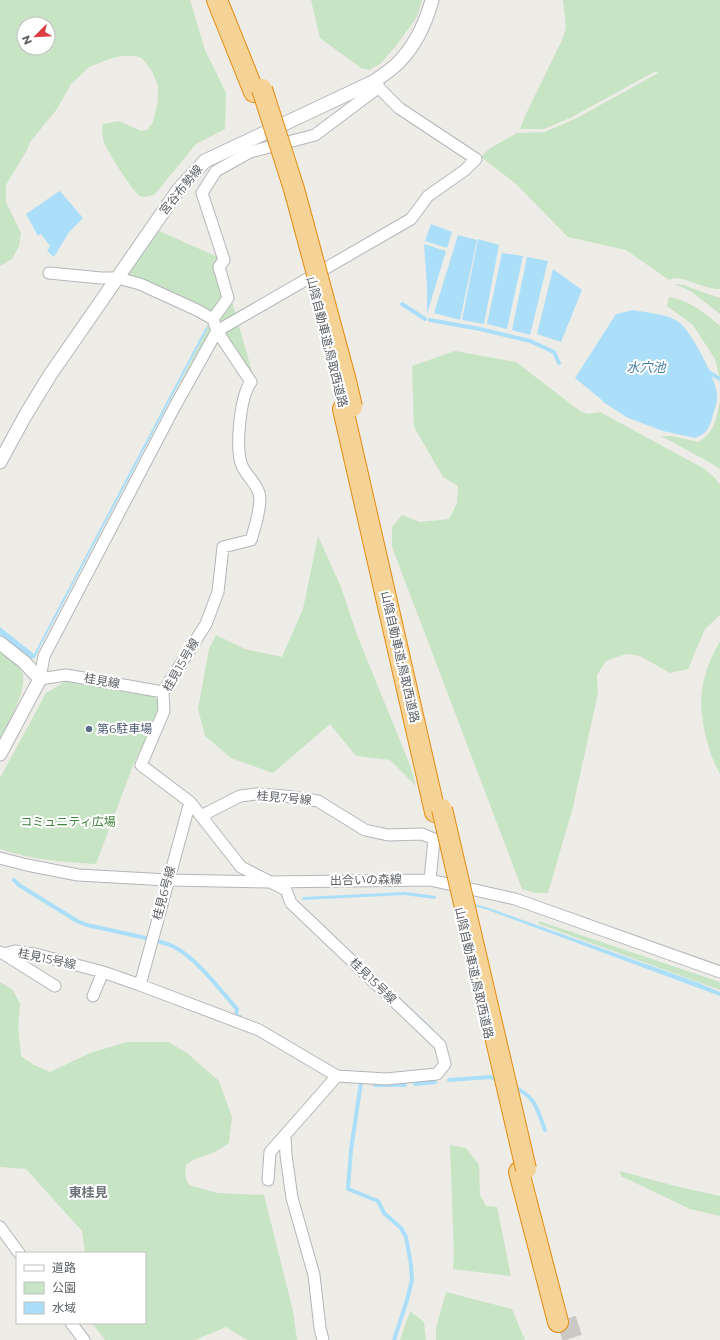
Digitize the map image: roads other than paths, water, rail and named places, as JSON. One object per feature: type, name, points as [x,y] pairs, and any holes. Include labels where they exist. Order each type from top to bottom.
[{"type":"highway","name":"山陰自動車道;鳥取西道路","points":[[217,0],[258,90]]},
{"type":"highway","name":"山陰自動車道;鳥取西道路","points":[[226,0],[258,90],[348,408],[481,1002],[562,1321]]},
{"type":"street","name":"宮谷布勢線","points":[[0,462],[25,416],[50,375],[179,189],[205,161],[376,85],[398,64],[411,48],[430,10],[432,0]]},
{"type":"street","points":[[0,754],[40,679],[44,656],[174,408],[217,331],[411,220],[428,196],[465,170],[476,159],[399,108],[376,85],[315,135],[250,152],[216,171],[202,193],[224,260],[219,267],[228,298],[212,319]]},
{"type":"street","points":[[49,273],[101,278],[118,278],[140,284],[197,310],[212,319],[217,331]]},
{"type":"street","name":"桂見15号線","points":[[2,953],[15,951],[39,955],[103,972],[140,985],[259,1030],[337,1076],[386,1079],[437,1074],[445,1064],[440,1045],[291,903],[286,890],[241,867],[190,802],[141,765],[164,710],[163,692],[206,624],[218,592],[223,547],[251,540],[257,520],[260,498],[258,491],[243,468],[239,458],[239,425],[246,388],[251,382],[217,331]]},
{"type":"street","points":[[0,643],[24,662],[40,679]]},
{"type":"street","name":"桂見線","points":[[40,679],[66,675],[163,692]]},
{"type":"street","name":"桂見7号線","points":[[201,816],[240,796],[256,794],[285,796],[318,801],[365,830],[388,835],[422,834],[434,839],[430,880]]},
{"type":"street","name":"桂見6号線","points":[[140,985],[190,802]]},
{"type":"street","name":"出合いの森線","points":[[0,858],[78,875],[168,880],[269,882],[430,880],[515,899],[720,972]]},
{"type":"street","points":[[2,953],[55,986]]},
{"type":"street","points":[[93,996],[103,972]]},
{"type":"street","points":[[268,1180],[270,1152],[337,1076]]},
{"type":"street","points":[[285,1135],[286,1155],[292,1198],[314,1275],[320,1328],[323,1340]]},
{"type":"street","points":[[0,1227],[18,1252]]},
{"type":"street","points":[[72,1324],[84,1340]]},
{"type":"water","points":[[60,191],[83,218],[69,232],[54,257],[47,251],[50,246],[41,234],[38,236],[26,214]]},
{"type":"water","points":[[431,224],[452,232],[447,248],[425,241]]},
{"type":"water","points":[[458,235],[477,240],[460,320],[434,313]]},
{"type":"water","points":[[478,239],[499,245],[484,324],[462,320]]},
{"type":"water","points":[[424,244],[446,251],[427,314],[427,286]]},
{"type":"water","points":[[502,253],[523,256],[507,329],[487,324]]},
{"type":"water","points":[[527,257],[548,261],[530,335],[512,330]]},
{"type":"water","points":[[553,269],[582,290],[561,342],[537,334]]},
{"type":"water","name":"水穴池","points":[[633,310],[676,320],[691,337],[703,357],[712,377],[717,397],[709,426],[705,432],[699,436],[695,438],[663,431],[628,418],[603,402],[575,378],[616,314]]},
{"type":"water","points":[[206,327],[208,328],[35,658],[30,659],[0,635],[0,627],[34,654]]},
{"type":"water","points":[[405,892],[436,896],[435,899],[404,895],[302,900],[303,897]]},
{"type":"water","points":[[456,899],[489,908],[699,983],[720,992],[720,996],[488,910],[456,901]]},
{"type":"water","points":[[300,903],[433,1029],[432,1030],[298,904]]},
{"type":"waterway","points":[[402,304],[425,319]]},
{"type":"waterway","points":[[430,320],[480,329],[530,341],[554,352],[559,363]]},
{"type":"waterway","points":[[707,371],[720,379]]},
{"type":"waterway","points":[[14,880],[19,885],[77,921],[87,925],[146,938]]},
{"type":"waterway","points":[[156,940],[174,947],[192,960],[237,1009],[236,1016],[240,1017]]},
{"type":"waterway","points":[[449,1080],[491,1077],[499,1081]]},
{"type":"waterway","points":[[361,1082],[351,1150],[348,1189],[378,1201],[384,1213],[401,1228],[406,1237],[412,1280],[394,1340]]},
{"type":"waterway","points":[[415,1084],[435,1082]]},
{"type":"waterway","points":[[375,1085],[405,1085]]},
{"type":"waterway","points":[[514,1087],[527,1095],[535,1104],[545,1130]]},
{"type":"tunnel","points":[[566,1319],[573,1340]]},
{"type":"place","name":"第6駐車場","points":[[89,729]]},
{"type":"district","name":"東桂見","points":[[88,1192]]},
{"type":"park label","name":"コミュニティ広場","points":[[68,822]]}]
